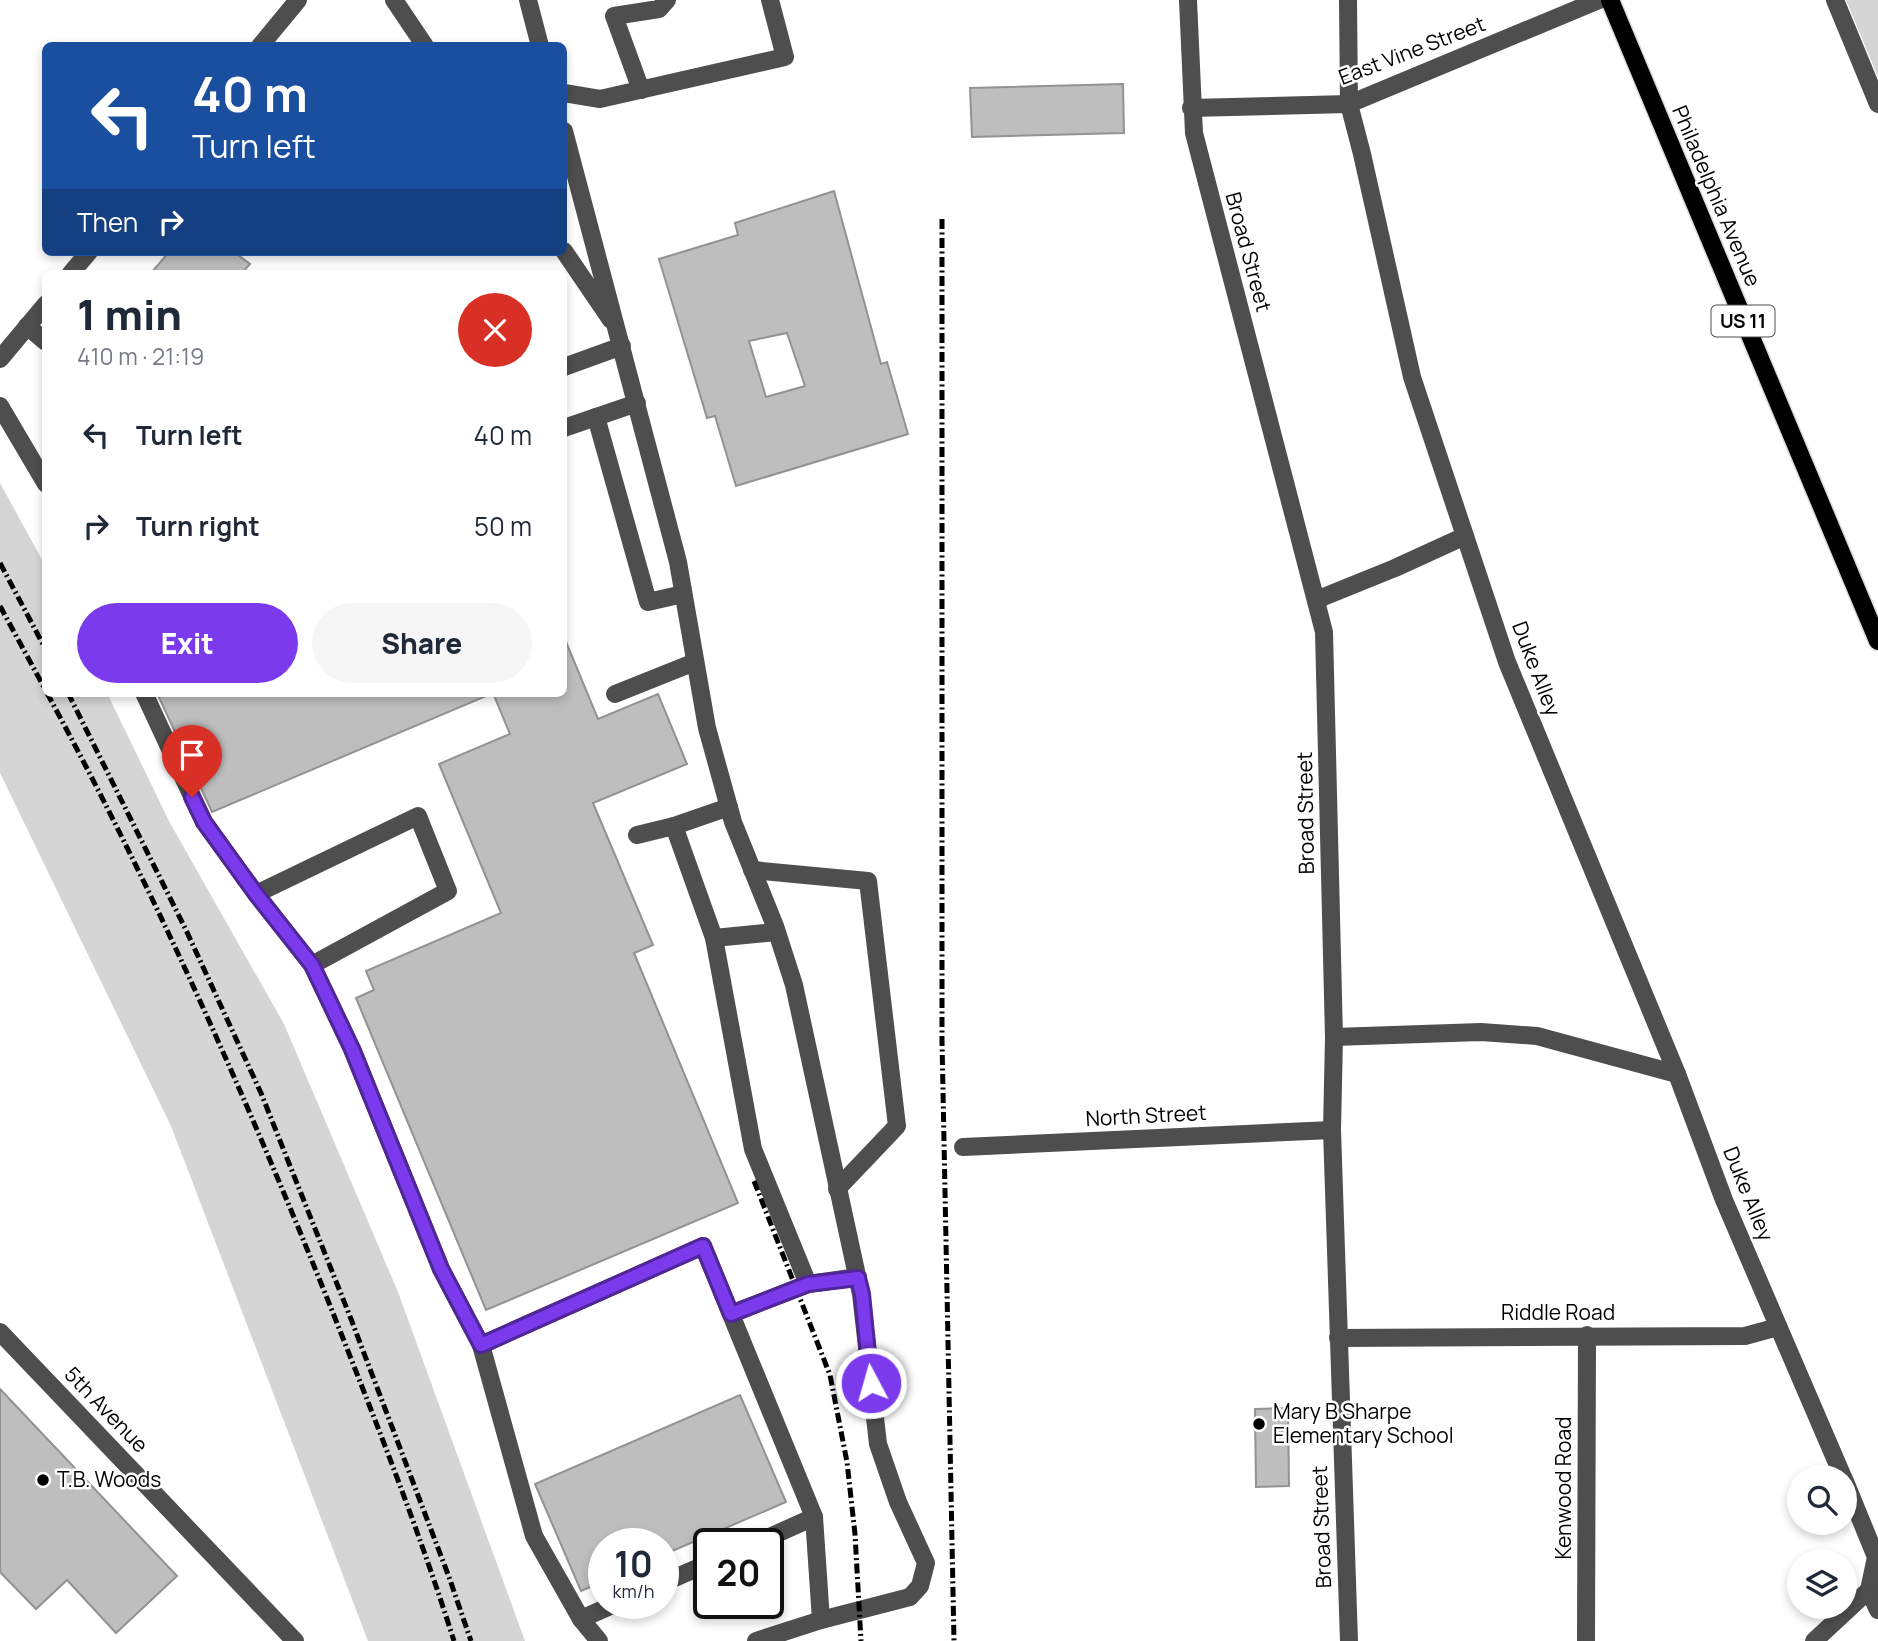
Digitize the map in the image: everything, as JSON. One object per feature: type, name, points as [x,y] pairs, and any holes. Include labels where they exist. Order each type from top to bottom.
[{"type":"main road","name":"Philadelphia Avenue","points":[[1609,0],[1878,641]]},
{"type":"street","points":[[263,42],[298,0]]},
{"type":"street","points":[[394,0],[422,42]]},
{"type":"street","points":[[528,0],[539,42]]},
{"type":"street","points":[[641,90],[614,16],[659,9],[667,0]]},
{"type":"street","points":[[567,94],[600,99],[785,57],[770,0]]},
{"type":"street","name":"Broad Street","points":[[1188,0],[1194,133],[1324,632],[1334,1037],[1332,1130],[1349,1641]]},
{"type":"street","name":"Duke Alley","points":[[1348,0],[1349,104],[1412,377],[1507,662],[1676,1074],[1724,1200],[1838,1465]]},
{"type":"street","name":"East Vine Street","points":[[1191,108],[1349,104],[1599,0]]},
{"type":"street","points":[[1835,0],[1878,104]]},
{"type":"street","points":[[567,142],[678,562],[707,728],[729,807],[794,985],[862,1294],[878,1444],[898,1502],[926,1563],[920,1586],[910,1597],[888,1605],[821,1620],[756,1641]]},
{"type":"street","points":[[74,270],[86,256]]},
{"type":"street","points":[[567,256],[620,339]]},
{"type":"street","points":[[0,359],[42,309]]},
{"type":"street","points":[[27,326],[42,339]]},
{"type":"street","points":[[567,366],[620,339]]},
{"type":"street","points":[[567,427],[637,403]]},
{"type":"street","points":[[0,406],[42,477]]},
{"type":"street","points":[[596,417],[648,601],[683,594]]},
{"type":"street","points":[[1316,600],[1465,536]]},
{"type":"street","points":[[615,694],[695,662]]},
{"type":"street","points":[[146,697],[204,822],[312,965],[352,1049],[441,1269],[481,1345],[534,1536],[581,1619],[599,1641]]},
{"type":"street","points":[[637,835],[674,826],[729,807]]},
{"type":"street","points":[[256,894],[418,816],[448,891],[312,965]]},
{"type":"street","points":[[674,826],[714,938],[754,1149],[808,1284]]},
{"type":"street","points":[[752,870],[868,881],[897,1126],[837,1189]]},
{"type":"street","points":[[714,938],[776,932]]},
{"type":"street","points":[[1334,1037],[1480,1032],[1537,1036],[1676,1074]]},
{"type":"street","name":"North Street","points":[[963,1147],[1332,1130]]},
{"type":"street","points":[[481,1345],[703,1246],[814,1517],[821,1620]]},
{"type":"street","points":[[731,1314],[808,1284],[858,1278]]},
{"type":"street","name":"Riddle Road","points":[[1338,1338],[1745,1336],[1778,1327]]},
{"type":"street","name":"5th Avenue","points":[[0,1332],[295,1641]]},
{"type":"street","name":"Kenwood Road","points":[[1586,1641],[1587,1335]]},
{"type":"street","name":"Duke Alley","points":[[1857,1508],[1877,1555]]},
{"type":"street","points":[[784,1530],[814,1517]]},
{"type":"street","points":[[1815,1641],[1869,1590],[1877,1555]]},
{"type":"street","points":[[1869,1590],[1878,1610]]},
{"type":"street","points":[[581,1619],[588,1616]]},
{"type":"shaded area","points":[[1846,0],[1878,0],[1878,77]]},
{"type":"shaded area","points":[[0,483],[42,560],[42,697],[109,697],[170,823],[284,1024],[398,1292],[525,1641],[368,1641],[171,1126],[0,773]]},
{"type":"building","points":[[1123,84],[1124,133],[972,137],[970,88]]},
{"type":"building","points":[[834,191],[881,364],[887,362],[908,434],[736,486],[715,416],[707,418],[659,259],[738,235],[735,223]],"holes":[[[787,333],[805,386],[766,397],[749,341]]]},
{"type":"building","points":[[166,256],[239,256],[250,264],[245,270],[154,270]]},
{"type":"building","points":[[567,644],[598,719],[658,694],[687,764],[593,803],[653,945],[634,953],[738,1203],[486,1310],[356,998],[374,990],[366,971],[501,913],[439,764],[510,734],[495,697],[567,697]]},
{"type":"building","points":[[159,697],[484,697],[212,812]]},
{"type":"building","name":"T.B. Woods","points":[[0,1389],[177,1576],[116,1633],[67,1580],[36,1609],[0,1572]]},
{"type":"building","points":[[740,1395],[786,1502],[726,1528],[693,1528],[693,1542],[679,1548],[679,1528],[588,1528],[588,1588],[581,1591],[535,1484]]},
{"type":"building","points":[[1288,1408],[1289,1486],[1256,1487],[1255,1409]]},
{"type":"railway","points":[[942,219],[942,1041],[954,1641]]},
{"type":"railway","points":[[0,563],[42,642]]},
{"type":"railway","points":[[0,606],[42,684]]},
{"type":"railway","points":[[49,697],[163,922],[268,1155],[381,1435],[454,1641]]},
{"type":"railway","points":[[70,697],[186,930],[261,1093],[351,1319],[471,1641]]},
{"type":"railway","points":[[754,1181],[830,1375],[847,1462],[855,1534],[861,1641]]},
{"type":"place","name":"Mary B Sharpe Elementary School","points":[[1259,1424]]},
{"type":"place","name":"T.B. Woods","points":[[43,1480]]},
{"type":"route","points":[[192,797],[204,822],[312,965],[352,1049],[441,1269],[481,1345],[703,1246],[731,1314],[808,1284],[858,1278],[871,1383]]}]
